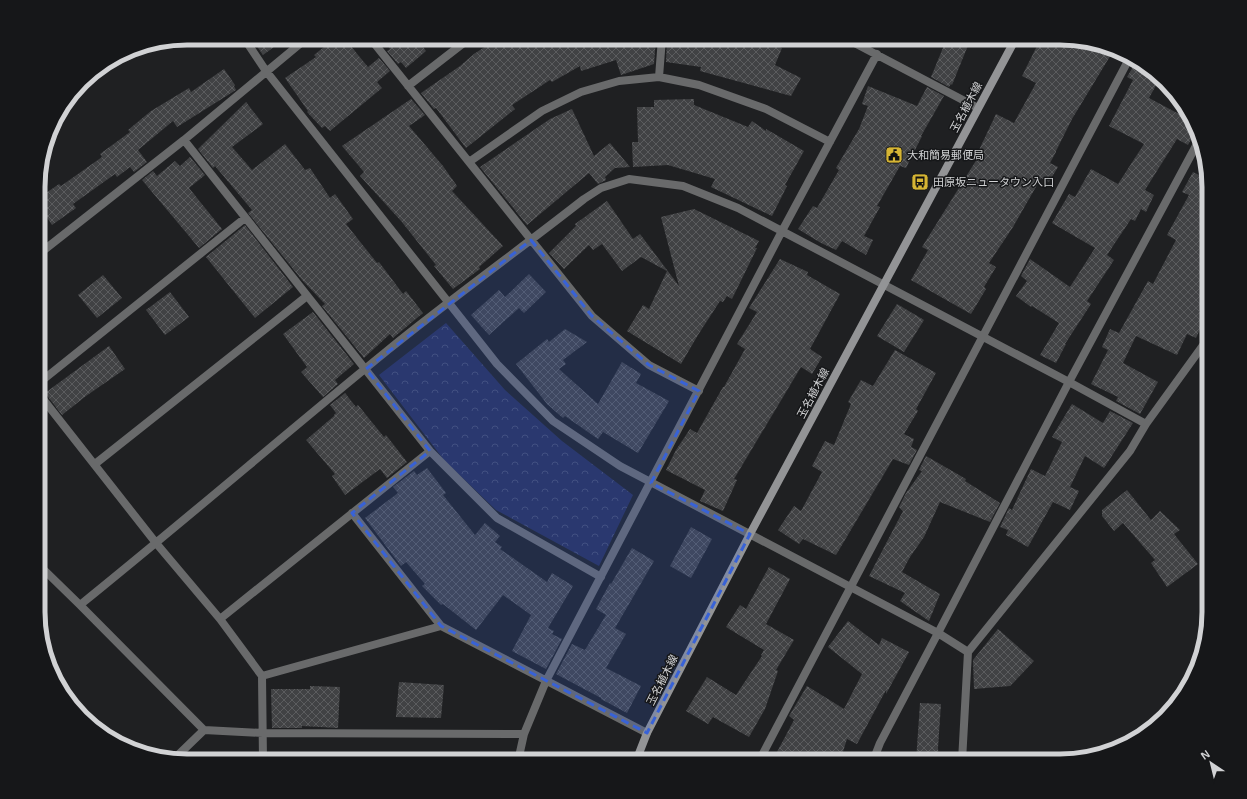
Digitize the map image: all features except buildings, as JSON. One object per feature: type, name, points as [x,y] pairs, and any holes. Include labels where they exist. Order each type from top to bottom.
[{"type":"main road","name":"玉名植木線","points":[[639,754],[647,733],[750,534],[1012,45]]},
{"type":"street","points":[[249,45],[266,71],[497,364],[553,421],[620,466],[938,633],[968,652]]},
{"type":"street","points":[[45,249],[184,140],[298,45]]},
{"type":"street","points":[[376,45],[592,316],[649,365],[699,391]]},
{"type":"street","points":[[408,86],[461,45]]},
{"type":"street","points":[[660,78],[662,45]]},
{"type":"street","points":[[859,45],[978,108]]},
{"type":"street","points":[[520,754],[524,734],[546,681],[782,231],[877,54]]},
{"type":"street","points":[[763,754],[1127,62]]},
{"type":"street","points":[[469,162],[542,111],[580,92],[619,81],[660,78],[699,85],[766,109],[830,142]]},
{"type":"street","points":[[184,140],[430,452],[497,518],[601,577]]},
{"type":"street","points":[[876,754],[880,743],[1070,382],[1196,146]]},
{"type":"street","points":[[80,605],[448,302],[487,275],[584,199],[601,188],[629,179],[683,186],[738,208],[1070,382],[1146,424]]},
{"type":"street","points":[[45,377],[245,218]]},
{"type":"street","points":[[95,464],[307,296]]},
{"type":"street","points":[[962,754],[968,652],[1130,451],[1146,424],[1202,347]]},
{"type":"street","points":[[45,402],[156,543],[220,619],[262,676],[263,754]]},
{"type":"street","points":[[220,619],[430,452]]},
{"type":"street","points":[[352,514],[441,626],[647,733]]},
{"type":"street","points":[[45,571],[204,730],[263,733],[524,734]]},
{"type":"street","points":[[262,676],[441,626]]},
{"type":"street","points":[[179,754],[204,730]]},
{"type":"highlighted area","points":[[531,240],[592,316],[649,365],[699,391],[651,483],[750,534],[647,733],[441,626],[352,513],[430,451],[366,369]]},
{"type":"green space","points":[[446,323],[505,390],[562,441],[633,495],[599,566],[496,510],[444,460],[379,375]]},
{"type":"place","name":"大和簡易郵便局","points":[[894,155]]},
{"type":"place","name":"田原坂ニュータウン入口","points":[[920,182]]}]
